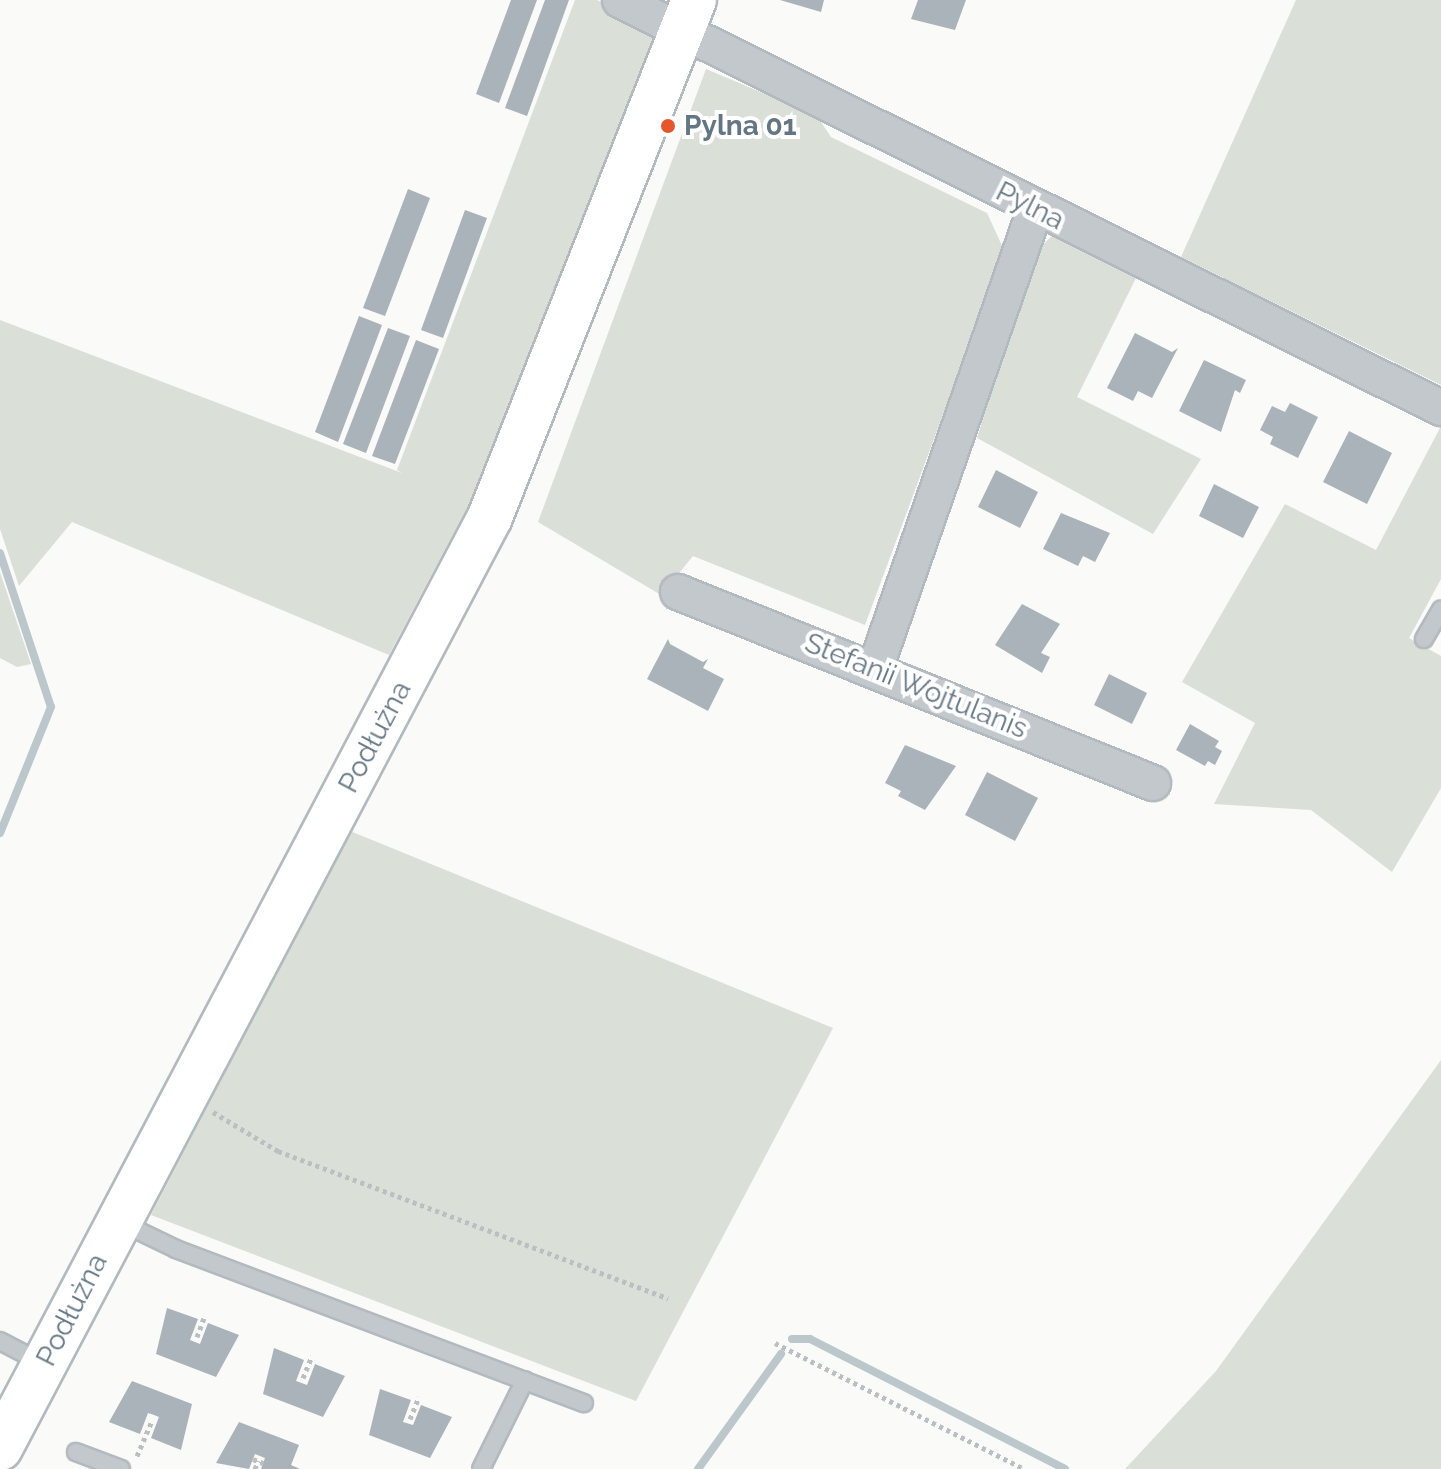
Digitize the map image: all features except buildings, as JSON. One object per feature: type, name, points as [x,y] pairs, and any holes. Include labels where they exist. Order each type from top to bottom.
[{"type":"street","name":"Pylna","points":[[620,0],[688,15],[1035,209],[1441,408]]},
{"type":"street","name":"Podłużna","points":[[0,1448],[490,517],[688,15]]},
{"type":"street","points":[[875,669],[1035,209]]},
{"type":"street","name":"Stefanii Wojtulanis","points":[[678,592],[1153,783]]},
{"type":"lane","points":[[1424,639],[1441,610]]},
{"type":"lane","points":[[118,1221],[176,1249],[584,1403]]},
{"type":"lane","points":[[0,1341],[44,1364]]},
{"type":"lane","points":[[481,1469],[525,1380]]},
{"type":"lane","points":[[76,1452],[121,1469]]},
{"type":"path","points":[[189,1090],[221,1119],[278,1151],[668,1298]]},
{"type":"path","points":[[197,1338],[205,1315]]},
{"type":"path","points":[[775,1343],[1024,1469]]},
{"type":"path","points":[[303,1378],[312,1356]]},
{"type":"path","points":[[410,1419],[419,1397]]},
{"type":"path","points":[[133,1469],[151,1420]]},
{"type":"path","points":[[255,1469],[258,1461]]},
{"type":"shaded area","points":[[575,0],[597,0],[661,32],[471,500],[389,655],[72,522],[19,586],[0,529],[0,320],[402,473],[397,470]]},
{"type":"shaded area","points":[[1296,0],[1441,0],[1441,385],[1181,257]]},
{"type":"shaded area","points":[[706,69],[817,116],[831,137],[987,213],[1004,250],[865,625],[693,556],[661,595],[538,522]]},
{"type":"shaded area","points":[[1054,234],[1137,276],[1077,397],[1201,459],[1153,534],[977,438],[1034,253]]},
{"type":"shaded area","points":[[1441,426],[1441,579],[1409,638],[1441,656],[1441,788],[1392,872],[1311,810],[1214,804],[1255,723],[1182,682],[1285,504],[1376,550]]},
{"type":"shaded area","points":[[0,572],[31,664],[17,667],[0,658]]},
{"type":"shaded area","points":[[350,831],[833,1028],[636,1401],[151,1215]]},
{"type":"shaded area","points":[[1441,1060],[1441,1469],[1125,1469],[1216,1371]]},
{"type":"waterway","points":[[0,553],[51,707],[0,833]]},
{"type":"waterway","points":[[792,1339],[810,1339],[1065,1469]]},
{"type":"waterway","points":[[698,1469],[781,1354]]},
{"type":"place","name":"Pylna 01","points":[[668,126]]}]
